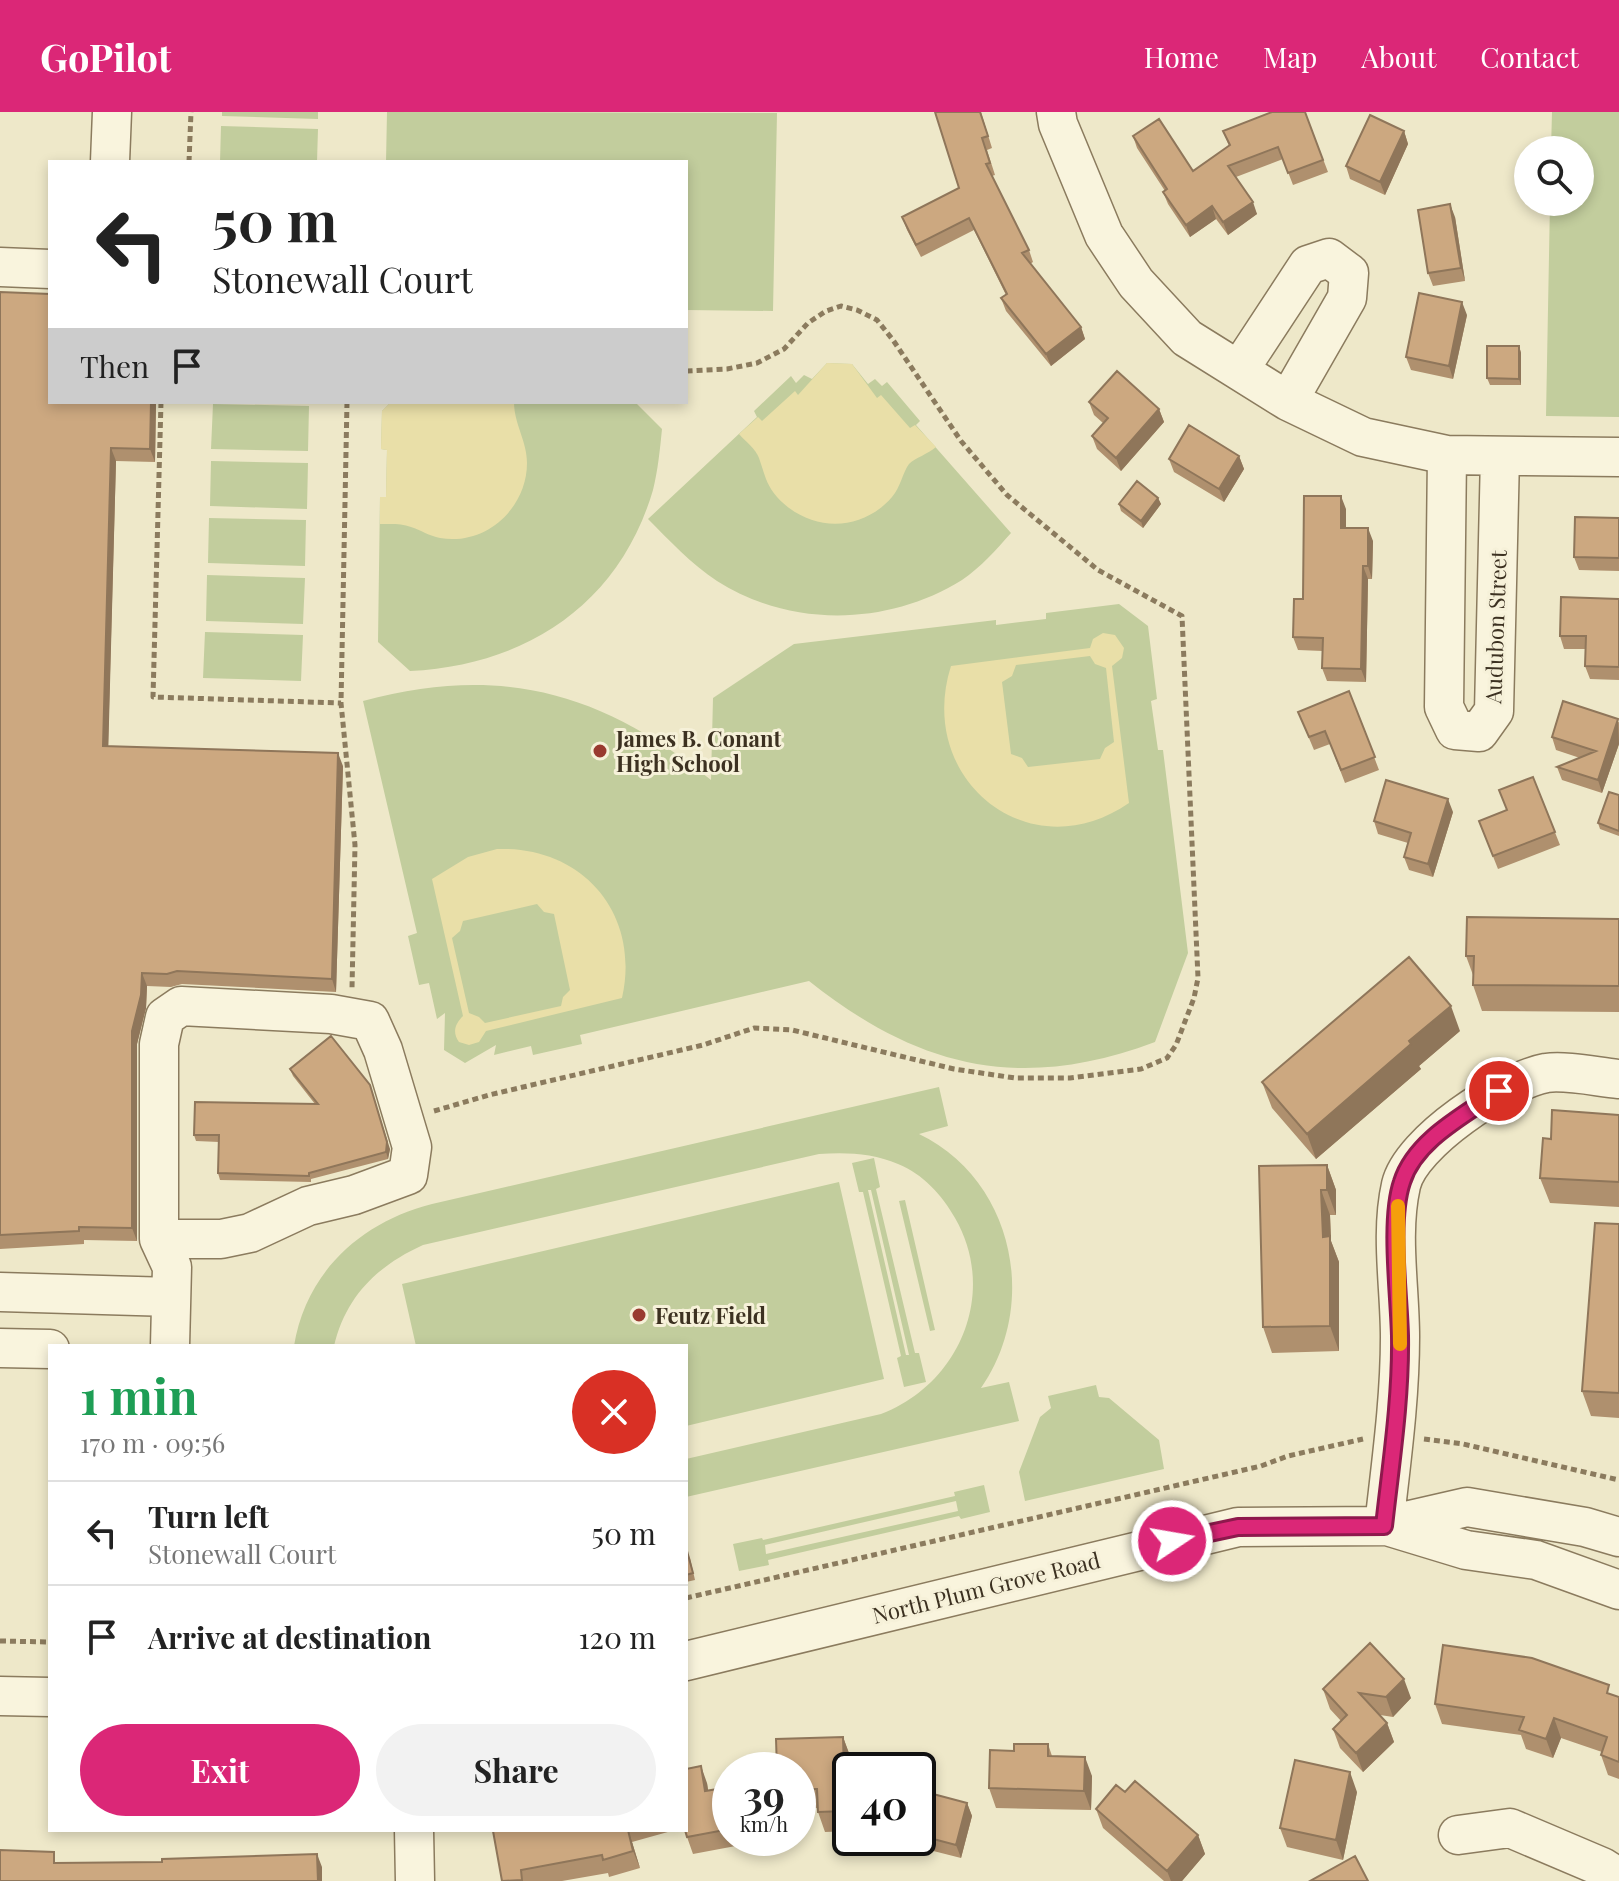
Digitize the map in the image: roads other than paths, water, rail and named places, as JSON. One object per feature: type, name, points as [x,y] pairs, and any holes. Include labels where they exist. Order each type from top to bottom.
[{"type":"street","points":[[110,160],[112,112]]},
{"type":"street","points":[[1056,112],[1058,124],[1104,235],[1136,283],[1187,338],[1288,401],[1363,437],[1447,455],[1619,457]]},
{"type":"street","points":[[1239,370],[1308,265],[1329,258],[1349,273],[1347,298],[1288,401]]},
{"type":"street","points":[[0,267],[48,269]]},
{"type":"street","name":"Audubon Street","points":[[1447,455],[1444,707],[1455,730],[1479,732],[1494,711],[1500,456]]},
{"type":"street","points":[[159,1239],[221,1239],[250,1233],[308,1206],[354,1195],[408,1175],[412,1147],[383,1050],[370,1021],[331,1014],[181,1006],[165,1017],[159,1044],[159,1239],[172,1267],[170,1344]]},
{"type":"street","points":[[1384,1526],[1400,1339],[1397,1210],[1402,1181],[1415,1158],[1432,1139],[1499,1091],[1521,1080],[1549,1072],[1619,1079]]},
{"type":"street","points":[[0,1292],[171,1297]]},
{"type":"street","points":[[0,1348],[48,1349]]},
{"type":"street","name":"North Plum Grove Road","points":[[688,1661],[1238,1527],[1384,1526],[1467,1507],[1585,1527],[1619,1537]]},
{"type":"street","name":"North Plum Grove Road","points":[[1384,1526],[1466,1550],[1536,1560],[1619,1590]]},
{"type":"street","points":[[0,1696],[48,1697]]},
{"type":"street","points":[[1458,1835],[1510,1828],[1602,1867],[1619,1878]]},
{"type":"street","points":[[414,1832],[415,1881]]},
{"type":"place","name":"James B. Conant High School","points":[[600,751]]},
{"type":"place","name":"Feutz Field","points":[[639,1315]]}]
